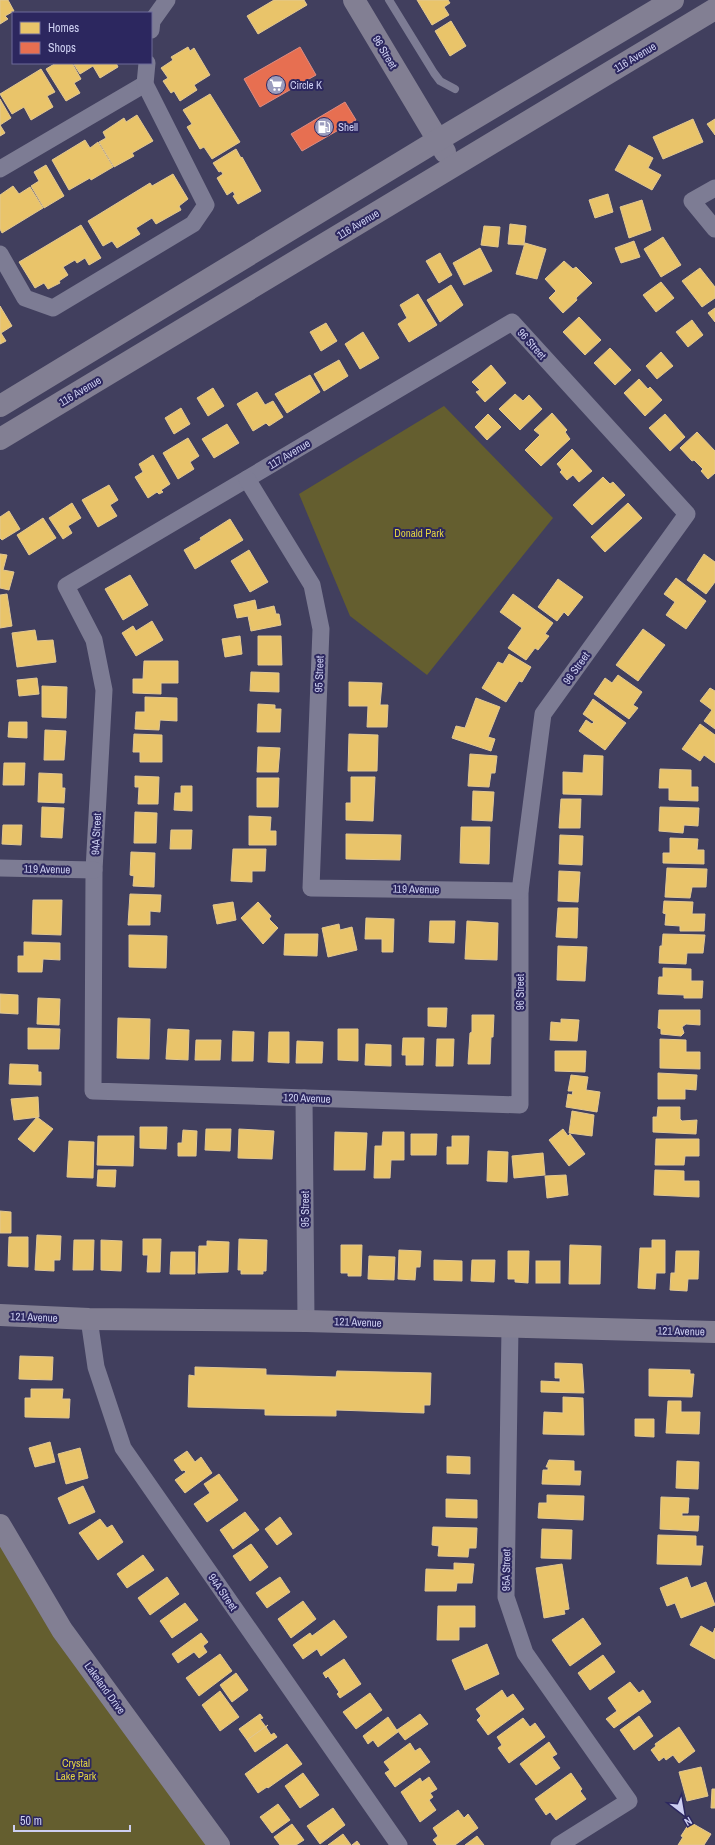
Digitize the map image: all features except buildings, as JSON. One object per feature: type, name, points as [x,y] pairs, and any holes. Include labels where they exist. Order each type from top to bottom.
[{"type":"main road","name":"96 Street","points":[[354,0],[454,166]]},
{"type":"main road","points":[[0,406],[438,140],[673,0]]},
{"type":"main road","name":"116 Avenue","points":[[0,439],[715,9]]},
{"type":"main road","name":"121 Avenue","points":[[0,1315],[88,1319],[306,1321],[715,1332]]},
{"type":"main road","name":"Lakeland Drive","points":[[0,1525],[62,1630],[219,1845]]},
{"type":"street","points":[[152,21],[166,0]]},
{"type":"street","points":[[0,254],[25,298],[53,308],[193,224],[206,205],[145,84],[147,64]]},
{"type":"street","points":[[0,169],[145,84]]},
{"type":"street","points":[[715,188],[692,202],[715,229]]},
{"type":"street","name":"117 Avenue","points":[[66,586],[512,322]]},
{"type":"street","name":"96 Street","points":[[512,322],[687,514],[543,714],[520,891],[520,1105]]},
{"type":"street","name":"95 Street","points":[[247,479],[312,585],[321,629],[311,888]]},
{"type":"street","name":"94A Street","points":[[66,586],[94,640],[104,690],[94,870],[93,1091]]},
{"type":"street","name":"119 Avenue","points":[[0,868],[94,870]]},
{"type":"street","name":"119 Avenue","points":[[311,888],[520,891]]},
{"type":"street","name":"120 Avenue","points":[[93,1091],[520,1105]]},
{"type":"street","name":"95 Street","points":[[304,1098],[306,1321]]},
{"type":"street","name":"94A Street","points":[[88,1319],[96,1367],[123,1448],[400,1845]]},
{"type":"street","name":"95A Street","points":[[510,1327],[506,1597],[525,1653],[629,1801],[559,1845]]},
{"type":"lane","points":[[389,0],[434,73],[440,81],[455,89]]},
{"type":"green space","name":"Donald Park","points":[[444,406],[553,518],[427,675],[350,616],[299,494]]},
{"type":"green space","name":"Crystal Lake Park","points":[[0,1518],[216,1845],[0,1845]]},
{"type":"place","name":"Circle K","points":[[276,85]]},
{"type":"place","name":"Shell","points":[[324,127]]}]
